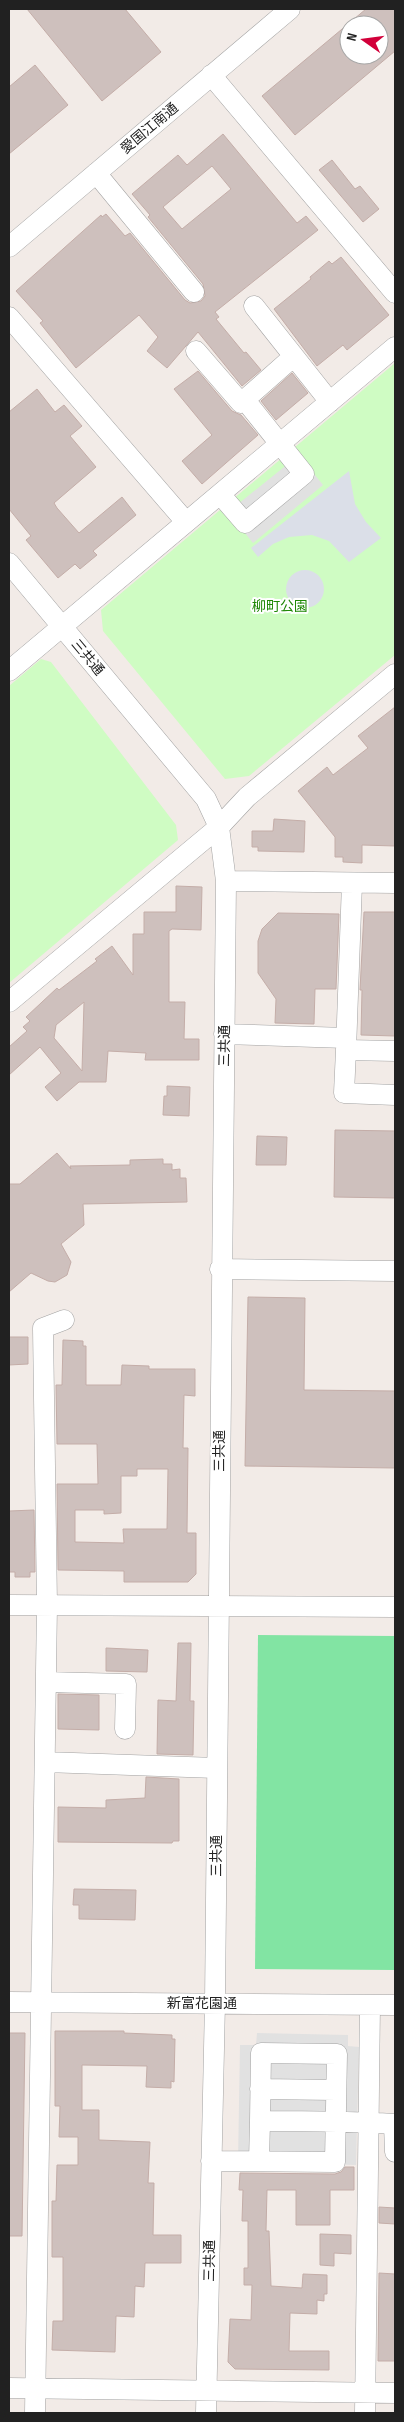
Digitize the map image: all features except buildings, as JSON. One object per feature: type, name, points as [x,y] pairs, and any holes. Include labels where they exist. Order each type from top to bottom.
[{"type":"street","name":"愛国江南通","points":[[9,247],[290,9]]},
{"type":"street","points":[[211,75],[395,293]]},
{"type":"street","points":[[96,173],[194,292]]},
{"type":"street","points":[[254,306],[330,402]]},
{"type":"street","points":[[9,317],[186,522]]},
{"type":"street","points":[[9,671],[395,347]]},
{"type":"street","points":[[196,351],[241,403],[293,357]]},
{"type":"street","points":[[220,494],[245,524],[304,474],[245,400]]},
{"type":"street","name":"三共通","points":[[9,563],[206,798],[219,827],[226,881],[220,1269],[215,2003],[206,2413]]},
{"type":"street","points":[[9,1002],[219,827],[247,797],[395,674]]},
{"type":"street","points":[[226,881],[395,883]]},
{"type":"street","points":[[352,883],[344,1093],[395,1095]]},
{"type":"street","points":[[224,1034],[346,1044],[395,1051]]},
{"type":"street","points":[[220,1269],[395,1271]]},
{"type":"street","points":[[35,2413],[47,1605],[44,1328],[64,1320]]},
{"type":"street","points":[[9,1605],[395,1607]]},
{"type":"street","points":[[46,1682],[126,1684],[125,1729]]},
{"type":"street","points":[[45,1762],[216,1768]]},
{"type":"street","name":"新富花園通","points":[[9,2002],[395,2006]]},
{"type":"street","points":[[365,2413],[370,2005]]},
{"type":"street","points":[[211,2161],[336,2162],[337,2054],[261,2053],[259,2161]]},
{"type":"street","points":[[260,2089],[336,2090]]},
{"type":"street","points":[[260,2121],[394,2124],[395,2152]]},
{"type":"street","points":[[9,2388],[395,2392]]},
{"type":"green space","name":"柳町公園","points":[[395,363],[395,655],[249,776],[225,779],[103,631],[101,610]]},
{"type":"green space","points":[[41,659],[51,662],[176,825],[178,840],[9,983],[9,686]]},
{"type":"green space","points":[[258,1635],[395,1636],[395,1970],[255,1969]]},
{"type":"shaded area","points":[[299,455],[323,485],[253,543],[228,512]]},
{"type":"shaded area","points":[[349,471],[355,504],[366,522],[381,538],[349,562],[329,541],[312,535],[289,537],[273,544],[258,557],[251,548]]},
{"type":"shaded area","points":[[305,570],[312,571],[318,576],[323,582],[323,596],[318,602],[312,607],[305,608],[298,607],[292,602],[287,596],[286,589],[287,582],[292,576],[298,571]]},
{"type":"shaded area","points":[[257,2033],[348,2035],[348,2046],[359,2047],[356,2165],[238,2162],[240,2045],[256,2045]]}]
